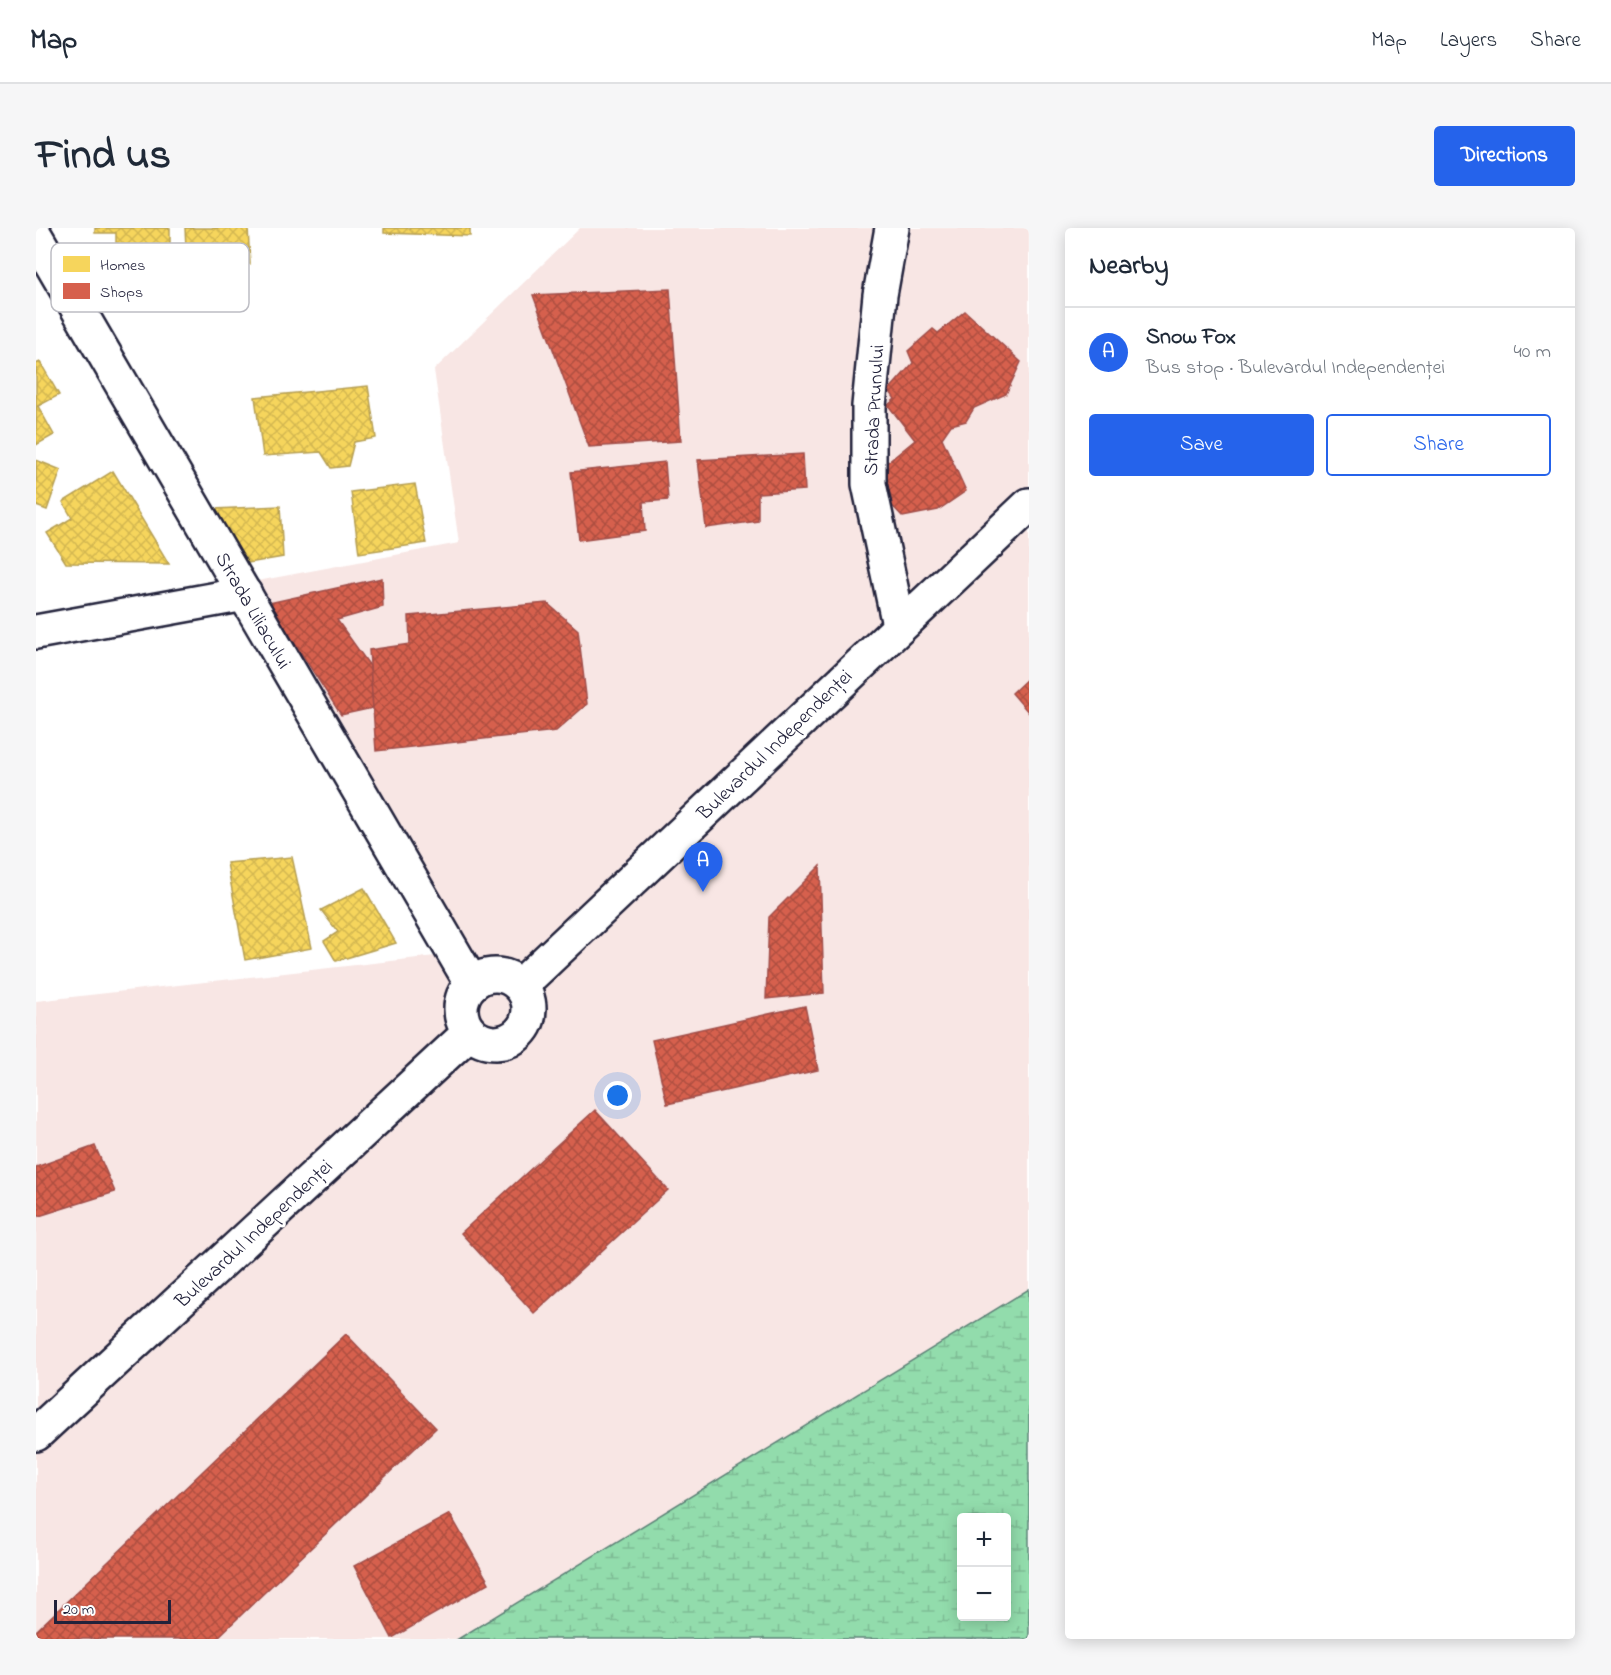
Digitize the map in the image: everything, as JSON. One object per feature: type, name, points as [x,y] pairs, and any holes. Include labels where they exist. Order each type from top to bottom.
[{"type":"main road","name":"Strada Prunului","points":[[892,228],[880,295],[868,406],[869,484],[899,626]]},
{"type":"main road","name":"Strada Liliacului","points":[[36,237],[51,263]]},
{"type":"main road","name":"Strada Liliacului","points":[[80,312],[472,984]]},
{"type":"main road","name":"Bulevardul Independenței","points":[[521,985],[1029,505]]},
{"type":"main road","points":[[36,632],[245,594]]},
{"type":"main road","points":[[500,974],[521,985],[530,1001],[529,1019],[519,1034],[503,1043],[485,1043],[470,1033],[461,1015],[463,995],[472,984],[485,976],[500,974]]},
{"type":"main road","name":"Bulevardul Independenței","points":[[36,1434],[470,1033]]},
{"type":"shaded area","points":[[580,228],[1029,228],[1029,1289],[458,1639],[36,1639],[36,1001],[471,952],[252,582],[459,543],[434,370]]},
{"type":"green space","points":[[1029,1289],[1029,1639],[458,1639]]},
{"type":"building: Homes","points":[[95,228],[170,228],[170,243],[116,243],[116,233],[95,233]]},
{"type":"building: Homes","points":[[185,228],[248,228],[249,243],[186,243]]},
{"type":"building: Homes","points":[[384,228],[470,228],[470,236],[384,233]]},
{"type":"building: Homes","points":[[40,362],[59,395],[38,406],[54,435],[36,445],[36,364]]},
{"type":"building: Homes","points":[[368,386],[376,438],[354,442],[348,466],[331,468],[321,452],[263,456],[255,397]]},
{"type":"building: Homes","points":[[36,460],[61,470],[47,510],[36,506]]},
{"type":"building: Homes","points":[[113,471],[169,564],[66,563],[47,533],[72,518],[63,502]]},
{"type":"building: Homes","points":[[415,484],[426,543],[359,553],[351,492]]},
{"type":"building: Homes","points":[[280,506],[283,557],[242,564],[214,509]]},
{"type":"building: Homes","points":[[292,857],[312,948],[245,960],[227,863]]},
{"type":"building: Homes","points":[[364,888],[396,943],[336,961],[324,941],[338,932],[321,910]]},
{"type":"building: Shops","points":[[670,289],[681,441],[589,447],[533,295]]},
{"type":"building: Shops","points":[[965,311],[1021,362],[1006,394],[974,408],[966,421],[951,425],[942,438],[966,491],[938,510],[903,517],[883,496],[882,467],[915,440],[888,405],[895,399],[889,390],[913,363],[908,351],[933,329],[938,333]]},
{"type":"building: Shops","points":[[803,454],[805,490],[758,493],[758,521],[706,528],[698,460]]},
{"type":"building: Shops","points":[[665,462],[668,500],[643,502],[645,531],[579,540],[571,472]]},
{"type":"building: Shops","points":[[382,578],[383,607],[337,620],[370,666],[373,708],[341,715],[269,603]]},
{"type":"building: Shops","points":[[547,603],[578,630],[587,704],[556,731],[376,751],[369,650],[410,644],[409,616]]},
{"type":"building: Shops","points":[[1029,677],[1029,713],[1012,693]]},
{"type":"building: Shops","points":[[820,866],[824,993],[766,999],[769,917]]},
{"type":"building: Shops","points":[[805,1006],[818,1070],[667,1104],[652,1040]]},
{"type":"building: Shops","points":[[595,1110],[668,1190],[534,1313],[461,1233]]},
{"type":"building: Shops","points":[[95,1146],[115,1192],[36,1217],[36,1167]]},
{"type":"building: Shops","points":[[346,1334],[436,1428],[216,1639],[36,1639],[36,1631]]},
{"type":"building: Shops","points":[[450,1514],[489,1583],[392,1638],[354,1566]]},
{"type":"place","name":"Snow Fox","points":[[703,892]]}]
